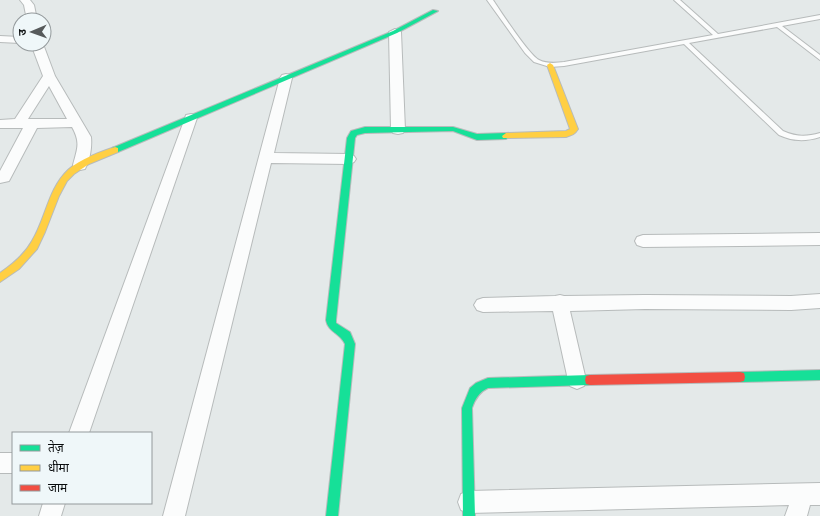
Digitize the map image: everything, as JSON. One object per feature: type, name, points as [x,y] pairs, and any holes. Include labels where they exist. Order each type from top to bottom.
[{"type":"street","points":[[25,0],[29,5],[30,12]]},
{"type":"street","points":[[0,278],[21,262],[31,251],[63,181],[71,170],[395,32],[435,11]]},
{"type":"street","points":[[395,32],[398,130]]},
{"type":"street","points":[[0,39],[12,40]]},
{"type":"street","points":[[38,52],[49,76],[84,137],[85,144],[80,165]]},
{"type":"street","points":[[332,516],[350,344],[346,334],[332,325],[331,320],[351,138],[354,133],[365,130],[453,129],[459,130],[467,135],[477,137],[572,132],[574,129],[550,65]]},
{"type":"street","points":[[0,178],[4,177],[7,171],[26,124],[49,76]]},
{"type":"street","points":[[174,516],[286,78]]},
{"type":"street","points":[[79,432],[191,118]]},
{"type":"street","points":[[0,124],[76,123]]},
{"type":"street","points":[[265,158],[349,159]]},
{"type":"street","points":[[643,241],[820,239]]},
{"type":"street","points":[[483,305],[560,302],[791,303],[820,301]]},
{"type":"street","points":[[560,302],[577,380]]},
{"type":"street","points":[[811,494],[469,509],[467,408],[471,395],[477,386],[488,383],[820,375]]},
{"type":"street","points":[[0,463],[12,464]]},
{"type":"street","points":[[796,516],[811,494]]},
{"type":"street","points":[[50,516],[54,504]]},
{"type":"lane","points":[[490,0],[527,52],[536,61],[550,65],[564,64],[820,17]]},
{"type":"lane","points":[[677,0],[717,36]]},
{"type":"lane","points":[[777,24],[820,58]]},
{"type":"lane","points":[[685,42],[781,133],[792,138],[803,140],[820,135]]},
{"type":"traffic: fast","points":[[115,150],[395,32],[435,11]]},
{"type":"traffic: fast","points":[[332,516],[350,344],[346,335],[332,325],[331,320],[351,138],[354,133],[365,130],[453,129],[477,137],[506,136]]},
{"type":"traffic: fast","points":[[740,377],[820,375]]},
{"type":"traffic: fast","points":[[469,516],[467,408],[476,389],[488,383],[590,380]]},
{"type":"traffic: slow","points":[[506,136],[566,134],[572,132],[574,129],[550,65]]},
{"type":"traffic: slow","points":[[0,278],[21,262],[30,252],[37,241],[59,187],[71,172],[86,162],[115,150]]},
{"type":"traffic: jam","points":[[590,380],[740,377]]}]
